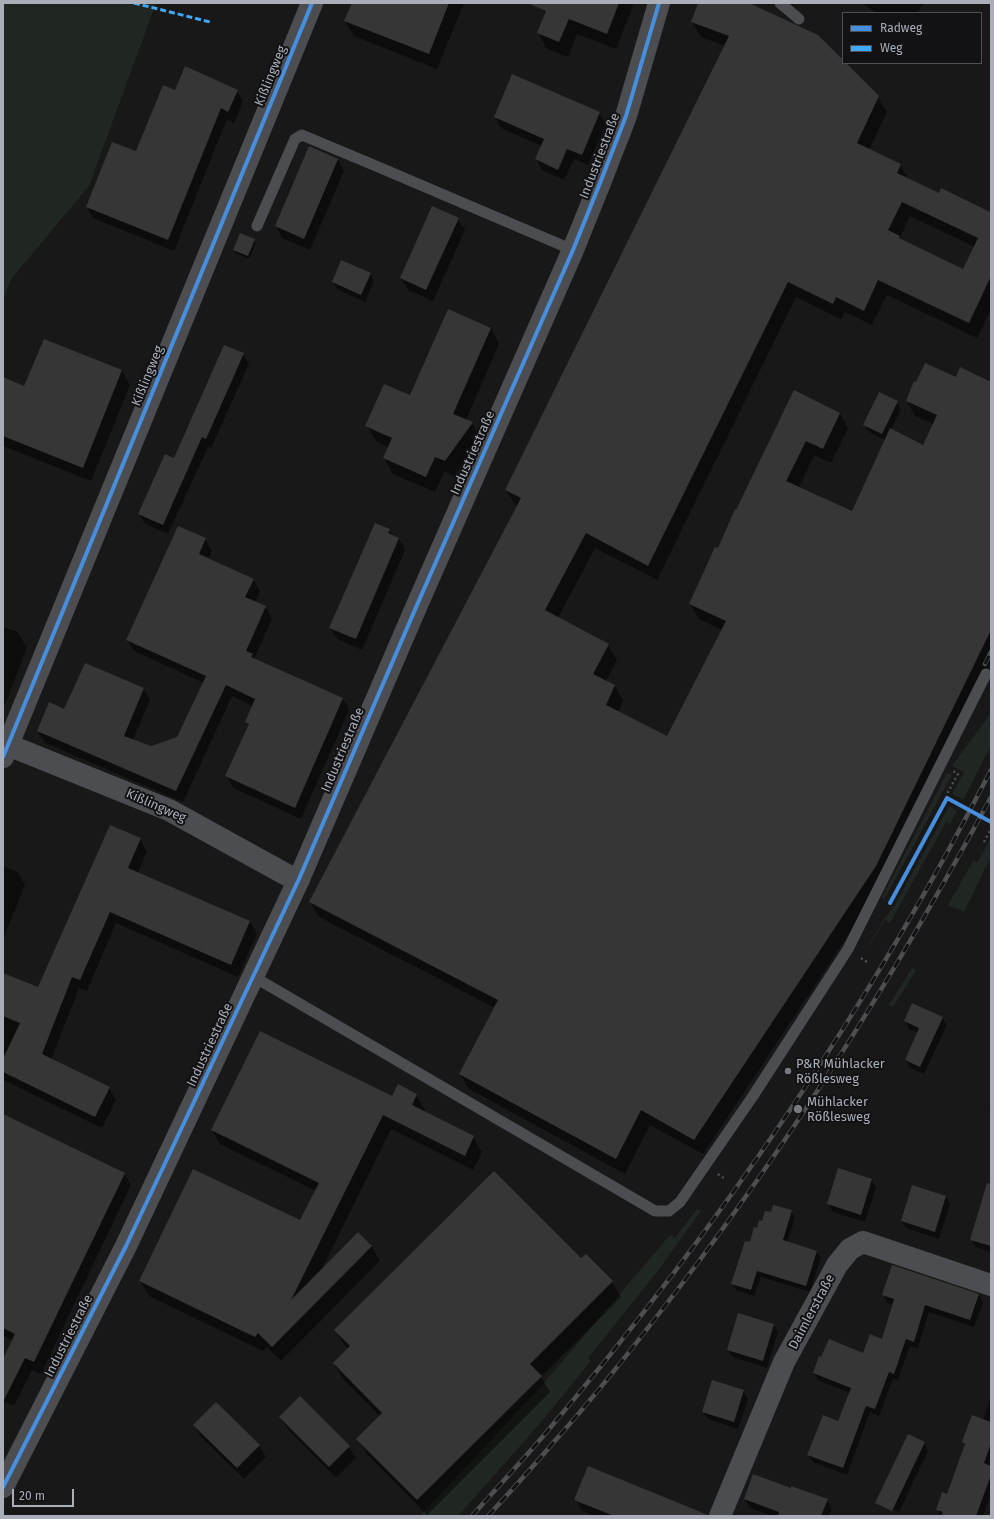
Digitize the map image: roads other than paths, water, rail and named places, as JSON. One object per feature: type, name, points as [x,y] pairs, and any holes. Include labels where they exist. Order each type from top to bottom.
[{"type":"street","name":"Kißlingweg","points":[[299,879],[287,875],[169,810],[5,751],[312,3]]},
{"type":"street","name":"Industriestraße","points":[[3,1487],[126,1246],[299,879],[572,250],[626,116],[659,3]]},
{"type":"street","name":"Daimlerstraße","points":[[720,1516],[784,1362],[837,1265],[850,1249],[863,1242],[991,1285]]},
{"type":"lane","points":[[780,3],[799,19]]},
{"type":"lane","points":[[257,226],[295,139],[302,135],[572,250]]},
{"type":"lane","points":[[254,977],[655,1211],[669,1211],[680,1202],[753,1096],[848,949],[986,674]]},
{"type":"railway","points":[[985,664],[991,652]]},
{"type":"railway","points":[[472,1516],[545,1434],[609,1357],[730,1197],[787,1115],[842,1031],[944,858],[991,770]]},
{"type":"railway","points":[[488,1516],[529,1471],[617,1367],[678,1289],[764,1171],[805,1110],[883,987],[991,797]]},
{"type":"place","name":"P&R Mühlacker Rößlesweg","points":[[788,1071]]},
{"type":"place","name":"Mühlacker Rößlesweg","points":[[798,1109]]}]
